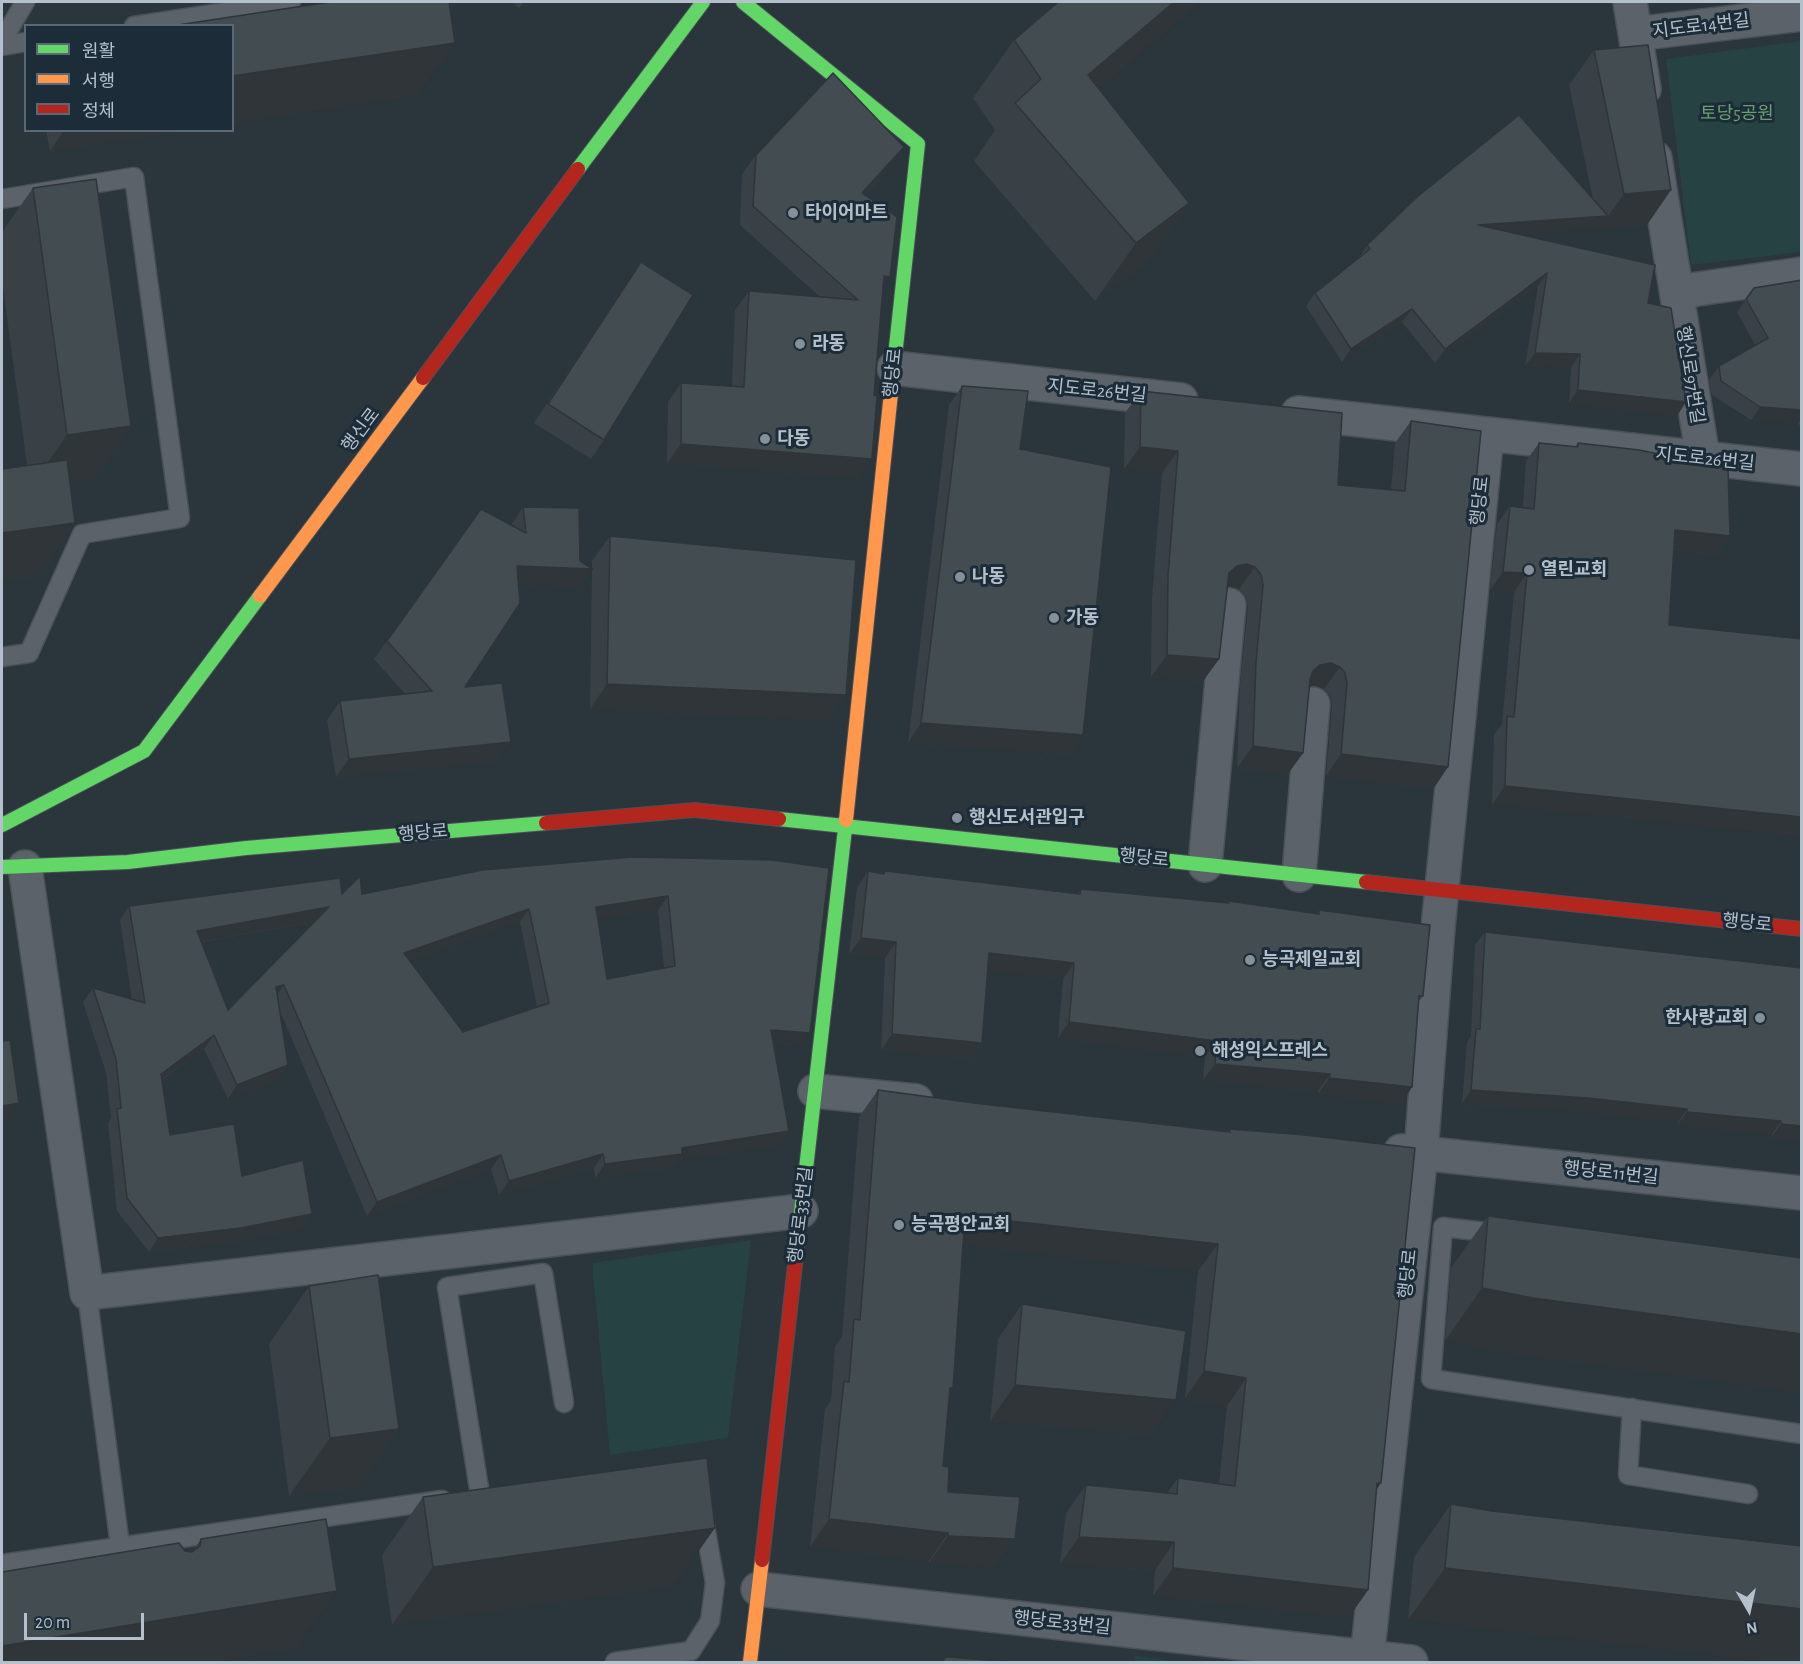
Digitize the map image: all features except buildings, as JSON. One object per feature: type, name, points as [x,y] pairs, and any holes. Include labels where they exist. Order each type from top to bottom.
[{"type":"street","name":"행신로","points":[[2,825],[144,751],[703,2]]},
{"type":"street","name":"행당로","points":[[743,2],[918,144],[845,826]]},
{"type":"street","name":"행신로97번길","points":[[1630,2],[1703,458]]},
{"type":"street","name":"지도로14번길","points":[[1635,34],[1802,14]]},
{"type":"street","points":[[1677,292],[1802,274]]},
{"type":"street","name":"지도로26번길","points":[[894,368],[1214,404]]},
{"type":"street","name":"지도로26번길","points":[[1273,411],[1802,469]]},
{"type":"street","name":"행당로","points":[[1367,1658],[1420,1153],[1442,891],[1487,434]]},
{"type":"street","points":[[1205,865],[1229,604]]},
{"type":"street","points":[[1299,875],[1313,704]]},
{"type":"street","name":"행당로","points":[[13,867],[128,862],[246,848],[694,810],[1802,929]]},
{"type":"street","name":"행당로33번길","points":[[750,1662],[845,826]]},
{"type":"street","points":[[13,867],[87,1293],[801,1211]]},
{"type":"street","points":[[815,1091],[945,1104]]},
{"type":"street","points":[[1373,1148],[1420,1153]]},
{"type":"street","name":"행당로11번길","points":[[1420,1153],[1802,1194]]},
{"type":"street","name":"행당로33번길","points":[[758,1589],[1411,1662]]},
{"type":"lane","points":[[2,44],[25,2]]},
{"type":"lane","points":[[147,24],[291,2]]},
{"type":"lane","points":[[2,44],[24,42]]},
{"type":"lane","points":[[2,199],[134,177],[180,518],[82,534],[29,653],[2,657]]},
{"type":"lane","points":[[1524,1237],[1443,1227],[1431,1378],[1802,1434]]},
{"type":"lane","points":[[468,1496],[447,1287],[543,1273],[564,1403]]},
{"type":"lane","points":[[87,1293],[120,1546]]},
{"type":"lane","points":[[1632,1408],[1628,1475],[1748,1494]]},
{"type":"lane","points":[[2,1564],[503,1491]]},
{"type":"lane","points":[[615,1662],[691,1651],[710,1621],[714,1583],[700,1498]]},
{"type":"lane","points":[[141,1542],[144,1565]]},
{"type":"green space","name":"토당5공원","points":[[1801,41],[1801,252],[1691,265],[1666,59]]},
{"type":"green space","points":[[751,1240],[728,1438],[610,1455],[592,1263]]},
{"type":"green space","points":[[1135,1656],[1181,1662],[1135,1662]]},
{"type":"traffic: fast","points":[[578,169],[703,2]]},
{"type":"traffic: fast","points":[[743,2],[918,144],[891,393]]},
{"type":"traffic: fast","points":[[2,825],[144,751],[260,596]]},
{"type":"traffic: fast","points":[[779,819],[1366,882]]},
{"type":"traffic: fast","points":[[797,1247],[846,820]]},
{"type":"traffic: fast","points":[[2,867],[128,862],[246,848],[546,823]]},
{"type":"traffic: slow","points":[[260,596],[423,378]]},
{"type":"traffic: slow","points":[[846,820],[891,393]]},
{"type":"traffic: slow","points":[[750,1662],[762,1560]]},
{"type":"traffic: jam","points":[[423,378],[578,169]]},
{"type":"traffic: jam","points":[[546,823],[694,810],[779,819]]},
{"type":"traffic: jam","points":[[1366,882],[1802,929]]},
{"type":"traffic: jam","points":[[762,1560],[797,1247]]},
{"type":"place","name":"타이어마트","points":[[793,213]]},
{"type":"place","name":"라동","points":[[800,344]]},
{"type":"place","name":"다동","points":[[765,439]]},
{"type":"place","name":"열린교회","points":[[1529,570]]},
{"type":"place","name":"나동","points":[[960,577]]},
{"type":"place","name":"가동","points":[[1054,618]]},
{"type":"place","name":"행신도서관입구","points":[[957,818]]},
{"type":"place","name":"능곡제일교회","points":[[1250,960]]},
{"type":"place","name":"한사랑교회","points":[[1760,1018]]},
{"type":"place","name":"해성익스프레스","points":[[1200,1051]]},
{"type":"place","name":"능곡평안교회","points":[[899,1225]]}]
